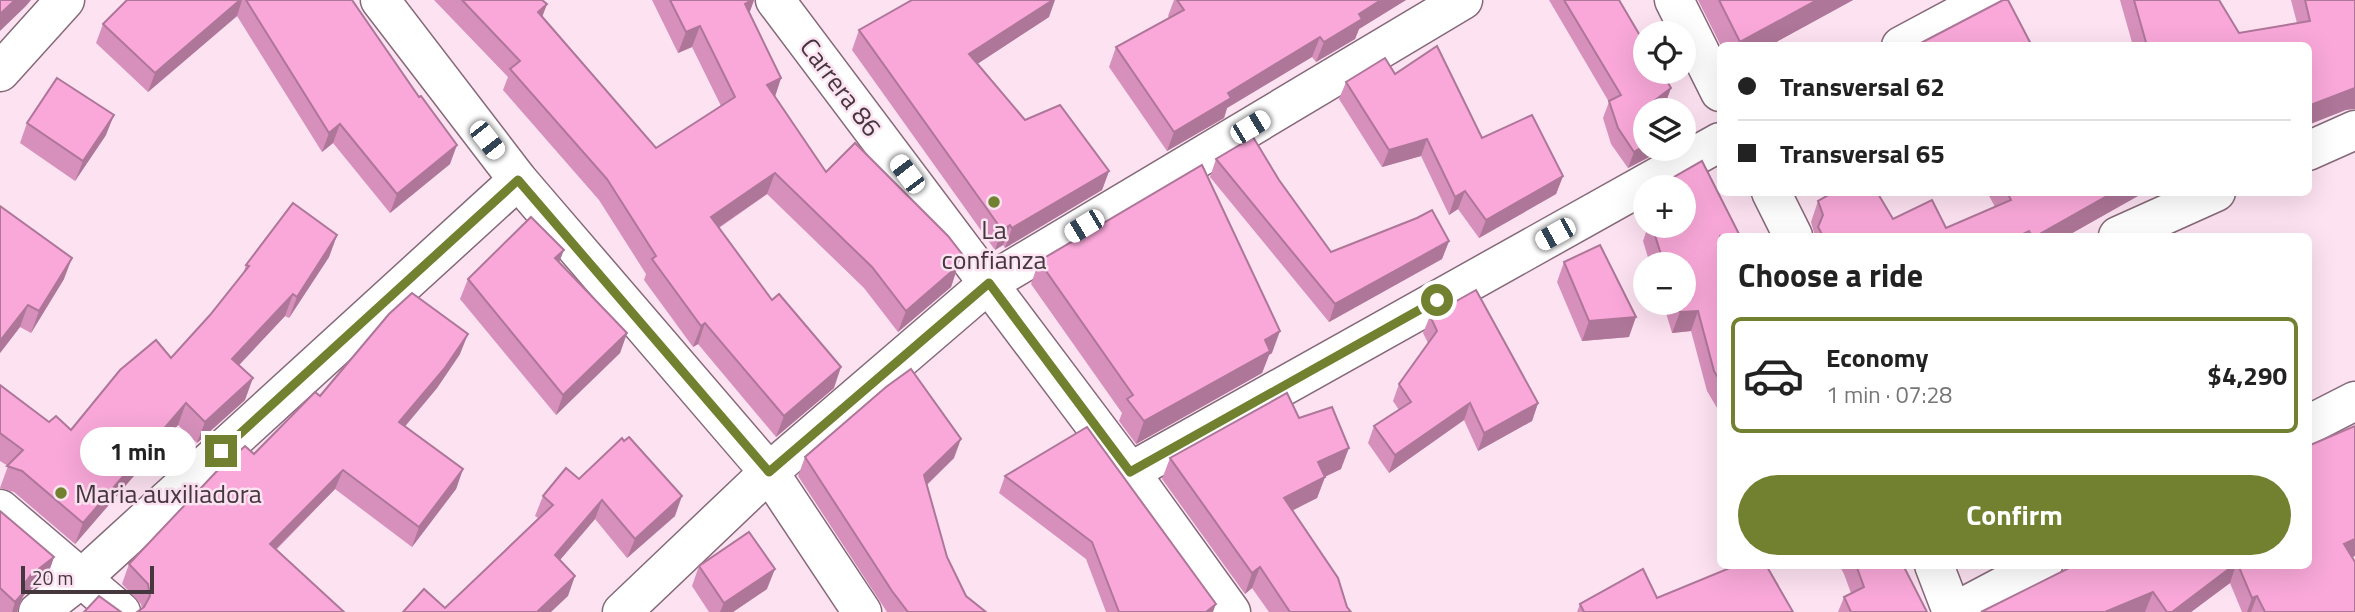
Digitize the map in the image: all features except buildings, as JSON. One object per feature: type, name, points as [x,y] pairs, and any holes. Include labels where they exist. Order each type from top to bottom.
[{"type":"street","points":[[0,72],[65,0]]},
{"type":"street","points":[[380,0],[518,180],[769,472],[862,612]]},
{"type":"street","name":"Carrera 86","points":[[775,0],[1130,472],[1231,612]]},
{"type":"street","points":[[622,612],[769,472],[989,283],[1463,0]]},
{"type":"street","points":[[1674,0],[1717,86]]},
{"type":"street","points":[[1908,42],[1987,0]]},
{"type":"street","points":[[2312,149],[2355,130]]},
{"type":"street","points":[[1130,472],[1717,144]]},
{"type":"street","points":[[38,612],[82,578],[518,180]]},
{"type":"street","points":[[1773,196],[1792,233]]},
{"type":"street","points":[[2125,233],[2207,196]]},
{"type":"street","points":[[2312,423],[2355,401]]},
{"type":"street","points":[[0,509],[121,612]]},
{"type":"street","points":[[1936,569],[1953,612],[2035,569]]},
{"type":"place","name":"La confianza","points":[[994,202]]},
{"type":"place","name":"Maria auxiliadora","points":[[61,493]]},
{"type":"route","points":[[221,451],[518,180],[769,472],[989,283],[1130,472],[1437,300]]}]
